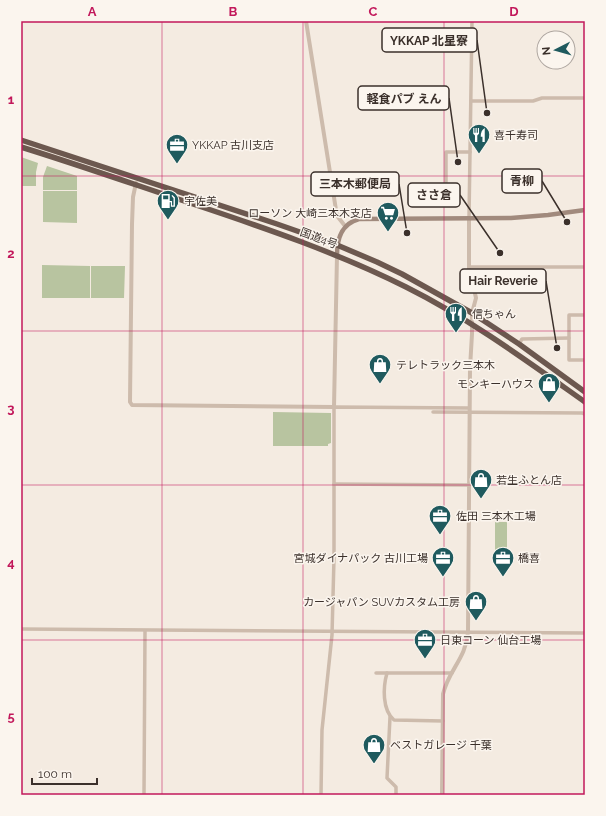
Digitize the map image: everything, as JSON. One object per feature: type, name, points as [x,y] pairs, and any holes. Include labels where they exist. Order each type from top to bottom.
[{"type":"highway","name":"国道4号","points":[[21,140],[337,245],[402,274],[472,313],[519,344],[585,392]]},
{"type":"highway","name":"国道4号","points":[[21,146],[251,223],[337,255],[407,287],[472,324],[585,402]]},
{"type":"main road","points":[[337,255],[337,245],[345,226],[354,221],[364,219],[532,217],[585,210]]},
{"type":"street","points":[[306,21],[336,210],[338,217],[345,226]]},
{"type":"street","points":[[442,795],[443,694],[447,680],[464,653],[468,632],[469,410],[472,313],[476,298],[470,280],[469,266],[472,21]]},
{"type":"street","points":[[471,100],[533,102],[542,98],[585,98]]},
{"type":"street","points":[[446,182],[446,152],[470,152]]},
{"type":"street","points":[[137,178],[135,185],[132,232],[130,404],[334,407],[585,414]]},
{"type":"street","points":[[321,795],[322,730],[332,632],[337,255]]},
{"type":"street","points":[[469,266],[585,267]]},
{"type":"street","points":[[585,315],[569,315],[569,360],[585,360]]},
{"type":"street","points":[[519,344],[522,339],[569,338]]},
{"type":"street","points":[[432,412],[469,410]]},
{"type":"street","points":[[334,484],[468,485]]},
{"type":"street","points":[[21,629],[585,633]]},
{"type":"street","points":[[144,795],[145,630]]},
{"type":"street","points":[[376,673],[452,672]]},
{"type":"street","points":[[388,673],[386,680],[385,701],[387,712],[390,717],[394,720],[443,721]]},
{"type":"street","points":[[390,717],[387,778],[396,787],[396,795]]},
{"type":"green space","points":[[21,157],[38,163],[36,172],[36,186],[21,186]]},
{"type":"green space","points":[[47,166],[77,176],[77,190],[43,190],[43,177]]},
{"type":"green space","points":[[43,191],[77,191],[77,223],[43,222]]},
{"type":"green space","points":[[42,265],[90,266],[90,298],[42,298]]},
{"type":"green space","points":[[91,266],[125,266],[124,298],[91,298]]},
{"type":"green space","points":[[273,412],[331,413],[331,443],[328,444],[328,446],[273,446]]},
{"type":"green space","points":[[495,522],[507,522],[507,557],[495,557]]},
{"type":"place","name":"YKKAP 北星寮","points":[[487,113]]},
{"type":"place","name":"喜千寿司","points":[[479,154]]},
{"type":"place","name":"軽食パブ えん","points":[[458,162]]},
{"type":"place","name":"YKKAP 古川支店","points":[[177,164]]},
{"type":"place","name":"宇佐美","points":[[168,220]]},
{"type":"place","name":"青柳","points":[[567,222]]},
{"type":"place","name":"ローソン 大崎三本木支店","points":[[388,232]]},
{"type":"place","name":"三本木郵便局","points":[[407,233]]},
{"type":"place","name":"ささ倉","points":[[500,253]]},
{"type":"place","name":"信ちゃん","points":[[456,334]]},
{"type":"place","name":"Hair Reverie","points":[[557,348]]},
{"type":"place","name":"テレトラック三本木","points":[[380,384]]},
{"type":"place","name":"モンキーハウス","points":[[549,404]]},
{"type":"place","name":"若生ふとん店","points":[[481,500]]},
{"type":"place","name":"佐田 三本木工場","points":[[440,536]]},
{"type":"place","name":"宮城ダイナパック 古川工場","points":[[443,578]]},
{"type":"place","name":"橋喜","points":[[503,578]]},
{"type":"place","name":"カージャパン SUVカスタム工房","points":[[476,622]]},
{"type":"place","name":"日東コーン 仙台工場","points":[[425,660]]},
{"type":"place","name":"ベストガレージ 千葉","points":[[374,764]]}]
